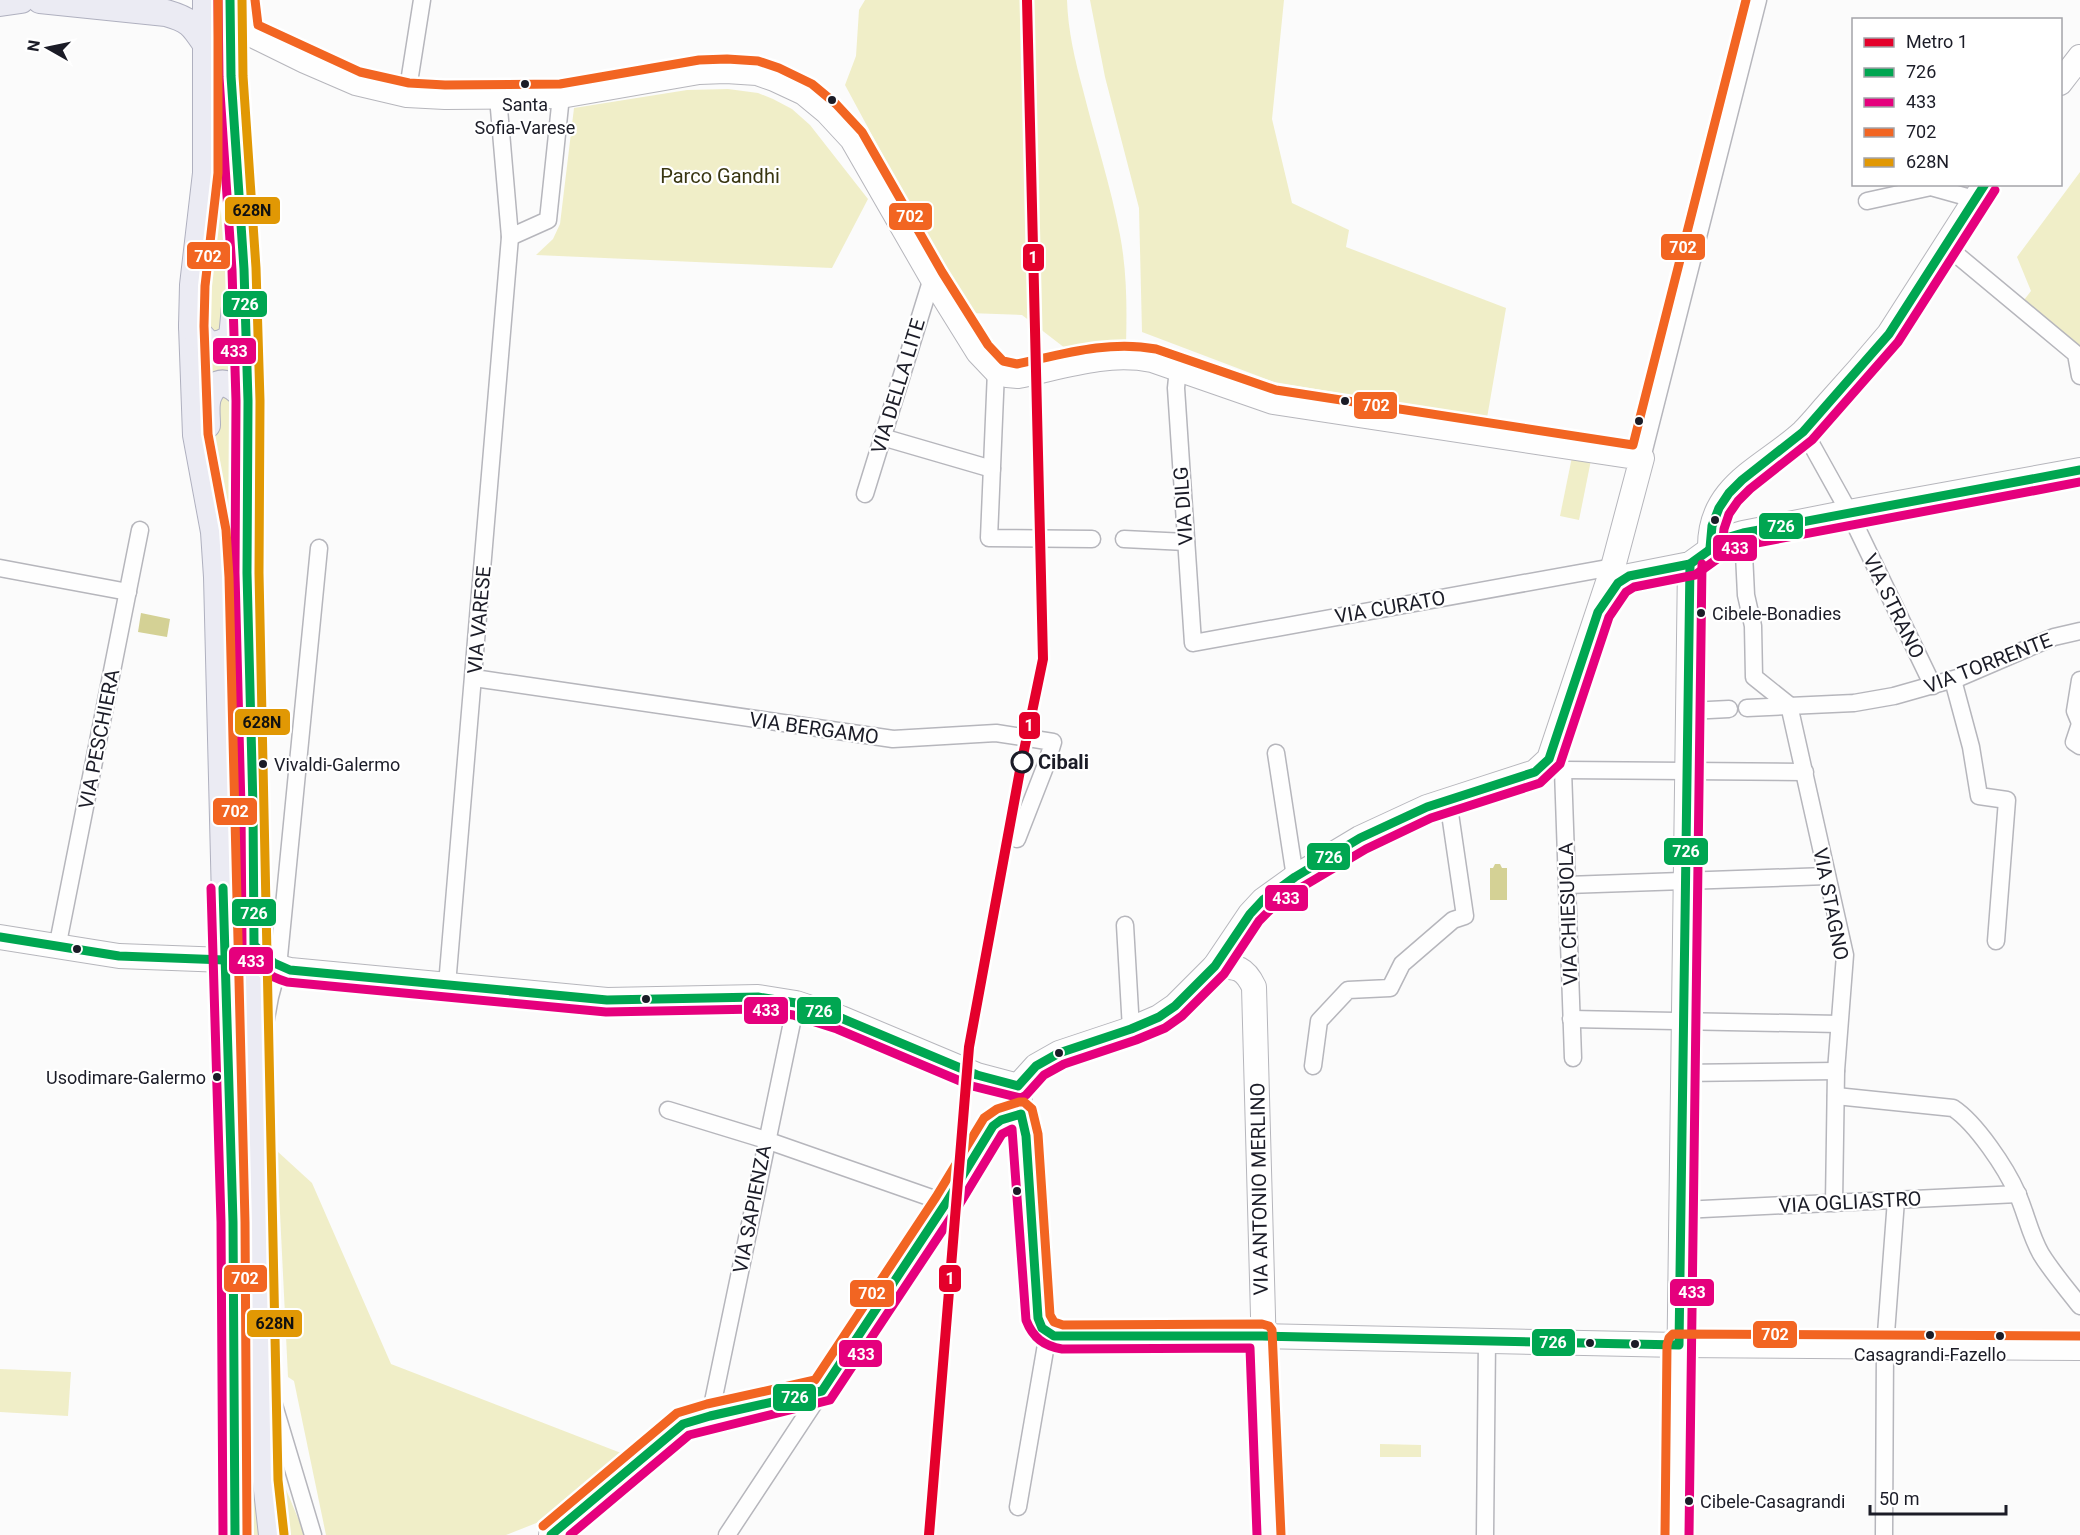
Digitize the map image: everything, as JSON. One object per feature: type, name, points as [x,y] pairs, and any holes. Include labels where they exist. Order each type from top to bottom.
[{"type":"main road","points":[[0,3],[21,0]]},
{"type":"main road","points":[[40,0],[166,13],[185,18],[207,46]]},
{"type":"main road","points":[[206,0],[206,173],[193,285],[192,326],[196,435],[214,532],[217,577],[232,1222],[235,1535]]},
{"type":"main road","points":[[272,1535],[266,1481],[256,1075],[247,573],[248,401],[244,269],[237,192],[231,76],[239,14],[305,61],[356,83],[407,95],[561,96],[699,72],[726,71],[757,73],[794,88],[828,112],[852,139],[932,278],[978,352],[996,371],[1007,375],[1018,376],[1100,358],[1131,356],[1178,369],[1273,402],[1642,458],[1556,765],[1427,807],[1360,838],[1263,900],[1250,914],[1215,966],[1175,1006],[1159,1017],[1131,1029],[1059,1053],[1036,1066],[1018,1086],[1026,1136],[1038,1318],[1042,1328],[1048,1333],[1062,1337],[1262,1336],[1679,1345],[1885,1347],[2076,1345]]},
{"type":"main road","points":[[2062,81],[2080,57]]},
{"type":"main road","points":[[192,326],[208,344],[225,343],[232,337],[237,192]]},
{"type":"main road","points":[[1710,548],[1710,534],[1714,518],[1731,489],[1804,431],[1889,334],[1979,192]]},
{"type":"main road","points":[[203,468],[209,395],[215,387],[229,384],[237,388],[248,401]]},
{"type":"main road","points":[[1598,612],[1618,583],[1629,576],[1690,564],[1726,538],[1750,531],[2080,470]]},
{"type":"main road","points":[[1621,536],[1637,559],[1654,568],[1663,569]]},
{"type":"main road","points":[[1677,1535],[1690,564]]},
{"type":"main road","points":[[0,937],[57,948],[119,956],[225,960]]},
{"type":"main road","points":[[254,945],[268,961],[290,970],[607,1000],[758,997],[796,1003],[841,1018],[977,1075],[1018,1086]]},
{"type":"main road","name":"VIA ANTONIO MERLINO","points":[[1215,966],[1235,967],[1247,973],[1254,987],[1269,1535]]},
{"type":"main road","points":[[551,1533],[683,1424],[822,1391],[946,1203],[993,1126],[1001,1120],[1021,1114]]},
{"type":"street","points":[[407,95],[422,0]]},
{"type":"street","points":[[1642,458],[1758,0]]},
{"type":"street","points":[[510,237],[548,220],[561,96]]},
{"type":"street","name":"VIA VARESE","points":[[447,985],[510,237],[498,97]]},
{"type":"street","points":[[1867,201],[1931,187],[1979,192]]},
{"type":"street","points":[[1945,245],[2076,354],[2080,376]]},
{"type":"street","name":"VIA DELLA LITE","points":[[865,494],[932,278]]},
{"type":"street","name":"VIA DILG","points":[[1178,369],[1176,388],[1193,643]]},
{"type":"street","points":[[996,371],[990,538],[1092,539]]},
{"type":"street","name":"VIA STRANO","points":[[1804,431],[1849,512],[1933,686]]},
{"type":"street","points":[[882,437],[992,469]]},
{"type":"street","name":"VIA PESCHIERA","points":[[57,948],[140,530]]},
{"type":"street","points":[[1750,531],[1746,595],[1753,626],[1754,677],[1789,705]]},
{"type":"street","points":[[1124,539],[1186,542]]},
{"type":"street","points":[[256,1075],[270,997],[278,967],[319,548]]},
{"type":"street","name":"VIA CURATO","points":[[1193,643],[1613,567]]},
{"type":"street","points":[[0,568],[128,592]]},
{"type":"street","name":"VIA TORRENTE","points":[[1746,708],[1854,703],[1894,696],[1953,680],[2054,637],[2080,631]]},
{"type":"street","name":"VIA BERGAMO","points":[[474,678],[893,739],[996,733],[1053,742],[1017,839]]},
{"type":"street","points":[[1953,680],[1971,747],[1979,796],[2007,800],[1996,940]]},
{"type":"street","points":[[2080,680],[2075,711],[2080,723],[2074,742],[2080,746]]},
{"type":"street","name":"VIA STAGNO","points":[[1789,705],[1845,955],[1836,1071],[1834,1203]]},
{"type":"street","points":[[1689,711],[1729,709]]},
{"type":"street","points":[[1276,753],[1295,878]]},
{"type":"street","points":[[1556,765],[1688,772],[1805,772]]},
{"type":"street","name":"VIA CHIESUOLA","points":[[1556,765],[1567,885],[1573,1058]]},
{"type":"street","points":[[1313,1066],[1319,1021],[1348,990],[1390,988],[1402,964],[1453,920],[1465,916],[1449,800]]},
{"type":"street","points":[[1567,885],[1827,876]]},
{"type":"street","points":[[1125,925],[1131,1029]]},
{"type":"street","name":"VIA SAPIENZA","points":[[710,1416],[796,1003]]},
{"type":"street","points":[[1570,1019],[1839,1024]]},
{"type":"street","points":[[1682,1073],[1836,1071]]},
{"type":"street","points":[[1836,1096],[1953,1108],[1963,1115],[1978,1132],[2008,1175],[2018,1194],[2040,1253],[2080,1306]]},
{"type":"street","points":[[668,1110],[766,1140],[946,1203]]},
{"type":"street","name":"VIA OGLIASTRO","points":[[1682,1210],[2018,1194]]},
{"type":"street","points":[[1884,1535],[1885,1347],[1896,1200]]},
{"type":"street","points":[[1018,1507],[1048,1333]]},
{"type":"street","points":[[1485,1535],[1487,1340]]},
{"type":"street","points":[[263,1373],[287,1443],[313,1535]]},
{"type":"street","points":[[727,1535],[822,1391]]},
{"type":"green space","points":[[215,0],[221,0],[228,316],[225,332],[205,331],[202,288]]},
{"type":"green space","points":[[865,0],[1067,0],[1075,57],[1120,235],[1126,290],[1126,345],[1074,355],[1022,315],[968,313],[845,85],[856,56],[859,10]]},
{"type":"green space","points":[[1090,0],[1284,0],[1272,119],[1292,203],[1349,230],[1346,247],[1506,308],[1487,418],[1274,382],[1142,332],[1139,208],[1105,77]]},
{"type":"green space","name":"Parco Gandhi","points":[[728,89],[758,93],[792,109],[810,125],[868,199],[832,268],[536,255],[553,239],[560,224],[574,108],[687,90]]},
{"type":"green space","points":[[2080,172],[2080,350],[2024,300],[2031,291],[2017,257]]},
{"type":"green space","points":[[234,349],[237,375],[205,380],[204,354]]},
{"type":"green space","points":[[217,394],[237,399],[234,587],[232,589],[229,587],[223,499],[214,422]]},
{"type":"green space","points":[[1572,457],[1591,460],[1579,520],[1560,516]]},
{"type":"green space","points":[[232,628],[236,630],[261,1535],[251,1535],[249,1476],[230,631]]},
{"type":"green space","points":[[277,1151],[312,1183],[391,1364],[621,1453],[544,1520],[506,1535],[326,1535],[294,1381],[288,1377]]},
{"type":"green space","points":[[0,1369],[71,1372],[68,1416],[0,1412]]},
{"type":"green space","points":[[1380,1444],[1421,1445],[1421,1457],[1380,1457]]},
{"type":"green space","points":[[282,1483],[305,1535],[285,1535],[280,1484]]},
{"type":"shaded area","points":[[141,613],[170,619],[167,637],[138,632]]},
{"type":"shaded area","points":[[1495,864],[1507,868],[1507,900],[1490,900],[1490,868],[1493,868]]},
{"type":"metro line","name":"1","points":[[929,1535],[969,1047],[1043,659],[1027,0]]},
{"type":"transit line","name":"433","points":[[218,0],[219,77],[232,270],[236,401],[235,573],[242,946],[249,959],[260,969],[287,982],[606,1012],[757,1009],[793,1015],[837,1029],[972,1086],[1021,1098],[1044,1075],[1064,1064],[1136,1040],[1165,1028],[1182,1016],[1224,974],[1259,921],[1271,909],[1302,887],[1366,849],[1431,818],[1540,783],[1560,764],[1609,617],[1626,592],[1634,587],[1695,575],[1731,549],[1746,545],[2080,482]]},
{"type":"transit line","name":"702","points":[[218,0],[218,173],[205,286],[204,326],[208,434],[226,530],[229,577],[245,1222],[247,1535]]},
{"type":"transit line","name":"726","points":[[230,0],[231,76],[244,269],[248,401],[247,573],[254,945],[274,963],[290,970],[607,1000],[758,997],[796,1003],[841,1018],[977,1075],[1018,1086],[1036,1066],[1059,1053],[1131,1029],[1159,1017],[1175,1006],[1215,966],[1250,914],[1263,900],[1295,877],[1360,838],[1427,807],[1535,772],[1549,759],[1598,612],[1618,583],[1629,576],[1690,564],[1726,538],[1743,533],[2080,470]]},
{"type":"transit line","name":"628N","points":[[242,0],[243,76],[256,268],[260,401],[259,573],[278,1480],[284,1534]]},
{"type":"transit line","name":"702","points":[[255,0],[258,25],[360,72],[409,83],[560,84],[699,60],[758,61],[779,68],[812,84],[836,104],[862,132],[942,272],[988,345],[1003,361],[1017,364],[1103,347],[1156,349],[1276,390],[1633,445],[1746,0]]},
{"type":"transit line","name":"726","points":[[1710,548],[1712,526],[1719,508],[1729,493],[1803,432],[1889,334],[1984,186]]},
{"type":"transit line","name":"433","points":[[1722,549],[1724,529],[1729,514],[1738,501],[1812,440],[1898,342],[1995,190]]},
{"type":"transit line","name":"726","points":[[551,1535],[683,1424],[822,1391],[946,1203],[993,1126],[1001,1120],[1021,1114],[1026,1136],[1038,1318],[1042,1328],[1054,1336],[1262,1336],[1679,1345],[1690,564]]},
{"type":"transit line","name":"433","points":[[1689,1535],[1702,564]]},
{"type":"transit line","name":"433","points":[[211,888],[221,1222],[223,1535]]},
{"type":"transit line","name":"726","points":[[223,888],[233,1222],[235,1535]]},
{"type":"transit line","name":"726","points":[[0,937],[119,956],[225,960]]},
{"type":"transit line","name":"702","points":[[543,1526],[677,1413],[815,1380],[936,1197],[984,1118],[997,1109],[1024,1102],[1032,1109],[1038,1134],[1050,1315],[1054,1322],[1063,1325],[1262,1324],[1269,1326],[1272,1330],[1281,1535]]},
{"type":"transit line","name":"433","points":[[570,1535],[689,1435],[830,1400],[956,1210],[1002,1134],[1012,1129],[1026,1320],[1032,1332],[1040,1340],[1062,1349],[1250,1348],[1257,1535]]},
{"type":"transit line","name":"702","points":[[1665,1535],[1667,1345],[1673,1334],[2080,1336]]},
{"type":"place","name":"Santa Sofia-Varese","points":[[525,84]]},
{"type":"place","name":"Cibele-Bonadies","points":[[1701,613]]},
{"type":"place","name":"Cibali","points":[[1022,762]]},
{"type":"place","name":"Vivaldi-Galermo","points":[[263,764]]},
{"type":"place","name":"Usodimare-Galermo","points":[[217,1077]]},
{"type":"place","name":"Casagrandi-Fazello","points":[[1930,1335]]},
{"type":"place","name":"Cibele-Casagrandi","points":[[1689,1501]]}]
